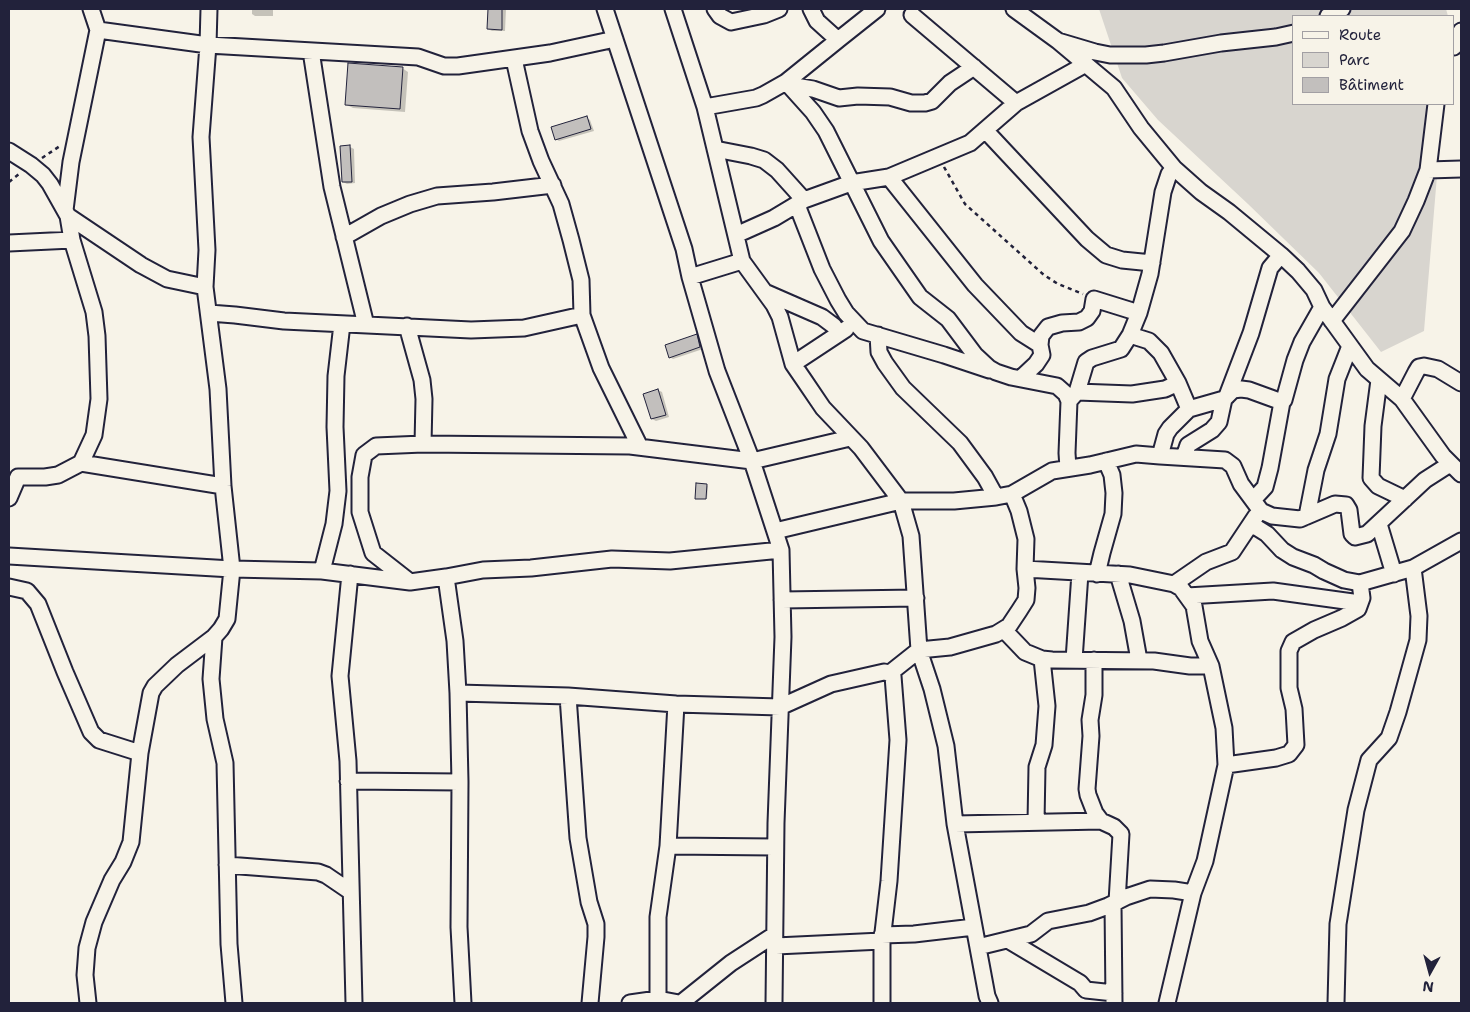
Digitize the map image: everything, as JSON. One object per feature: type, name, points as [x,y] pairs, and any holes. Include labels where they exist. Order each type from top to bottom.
[{"type":"street","points":[[81,463],[94,435],[97,420],[99,399],[97,336],[94,312],[72,240],[67,213],[71,162],[98,30],[91,9]]},
{"type":"street","points":[[88,1003],[85,975],[87,948],[94,922],[131,842],[140,753],[151,693],[155,686],[178,665],[214,637],[222,629],[227,619],[232,570],[223,486],[218,388],[205,288],[207,250],[201,137],[209,9]]},
{"type":"street","points":[[605,9],[684,249],[690,277],[718,371],[752,461],[781,550],[782,600],[775,847],[774,1003]]},
{"type":"street","points":[[673,9],[705,107],[742,261],[767,294],[780,317],[793,364],[823,408],[861,448],[902,501],[912,536],[919,650],[932,689],[946,746],[955,824],[987,996],[990,1003]]},
{"type":"street","points":[[715,9],[720,16],[731,22],[758,13],[779,9]]},
{"type":"street","points":[[811,9],[817,21],[838,40]]},
{"type":"street","points":[[705,107],[756,98],[787,83],[877,9]]},
{"type":"street","points":[[774,531],[902,501],[954,501],[1012,494],[1052,471],[1106,462],[1136,454],[1225,460],[1233,466],[1241,484],[1257,505],[1272,516],[1300,519],[1335,504],[1346,505],[1349,510],[1352,534],[1355,537],[1367,534],[1426,480],[1456,469],[1402,399],[1367,369],[1332,321],[1314,290],[1298,271],[1174,168],[1141,128],[1114,88],[1058,41],[1014,9]]},
{"type":"street","points":[[1330,15],[1342,9]]},
{"type":"street","points":[[909,11],[1016,103]]},
{"type":"street","points":[[98,30],[208,46],[418,57],[444,66],[514,59],[614,39]]},
{"type":"street","points":[[1455,44],[1461,31]]},
{"type":"street","points":[[1058,41],[1095,52],[1118,55],[1146,55],[1221,42],[1292,33]]},
{"type":"street","points":[[311,51],[332,187],[366,325]]},
{"type":"street","points":[[514,59],[530,131],[541,161],[561,204],[581,280],[582,315],[601,368],[640,447]]},
{"type":"street","points":[[736,236],[774,218],[800,202],[851,183],[888,177],[970,143],[1016,103],[1086,64]]},
{"type":"street","points":[[787,83],[839,98],[858,96],[890,97],[911,103],[925,103],[932,101],[950,83],[974,67]]},
{"type":"street","points":[[787,83],[813,112],[826,131],[881,241],[920,297],[948,319],[975,355],[996,372]]},
{"type":"street","points":[[1332,321],[1402,231],[1428,170],[1436,105]]},
{"type":"street","points":[[985,130],[1087,239],[1106,255],[1122,260],[1152,263]]},
{"type":"street","points":[[715,149],[764,160],[776,170],[800,202],[822,268],[838,300],[863,331],[996,372],[1057,386],[1073,397],[1132,394],[1165,389],[1178,383]]},
{"type":"street","points":[[9,151],[43,175],[67,213],[141,265],[167,279],[205,288]]},
{"type":"street","points":[[1068,468],[1067,453],[1073,397],[1086,362],[1092,358],[1121,349],[1130,335],[1139,313],[1152,263],[1163,192],[1169,174],[1174,168]]},
{"type":"street","points":[[1428,170],[1461,169]]},
{"type":"street","points":[[888,177],[975,285],[1021,333],[1040,345]]},
{"type":"street","points":[[344,237],[381,216],[410,204],[437,196],[553,185]]},
{"type":"street","points":[[9,243],[72,240]]},
{"type":"street","points":[[1184,458],[1188,445],[1212,430],[1219,422],[1225,397],[1251,334],[1270,268],[1281,255]]},
{"type":"street","points":[[690,277],[742,261]]},
{"type":"street","points":[[767,294],[822,317],[834,326],[838,334]]},
{"type":"street","points":[[1021,378],[1036,364],[1042,354],[1040,345],[1042,336],[1048,328],[1079,322],[1087,318],[1092,311],[1094,299],[1139,313]]},
{"type":"street","points":[[1174,584],[1213,558],[1225,556],[1232,552],[1251,524],[1265,488],[1282,402],[1286,398],[1295,360],[1302,342],[1322,306]]},
{"type":"street","points":[[209,313],[235,314],[284,321],[471,330],[524,328],[582,315]]},
{"type":"street","points":[[793,364],[855,322]]},
{"type":"street","points":[[322,570],[334,524],[338,491],[335,427],[336,376],[342,324]]},
{"type":"street","points":[[407,326],[422,380],[424,399],[423,444]]},
{"type":"street","points":[[1130,335],[1149,341],[1161,353],[1178,383],[1189,408]]},
{"type":"street","points":[[878,336],[879,352],[903,388],[960,443],[985,477],[996,497]]},
{"type":"street","points":[[1307,516],[1316,470],[1328,434],[1337,379],[1350,346]]},
{"type":"street","points":[[1402,399],[1419,367],[1424,366],[1438,369],[1461,384]]},
{"type":"street","points":[[1379,380],[1373,426],[1371,478],[1378,486],[1405,499]]},
{"type":"street","points":[[1160,456],[1166,434],[1189,408],[1225,397],[1233,390],[1249,390],[1282,402]]},
{"type":"street","points":[[410,582],[373,552],[360,512],[360,477],[364,455],[376,446],[548,444],[640,447],[752,461],[790,450],[850,438]]},
{"type":"street","points":[[1098,574],[1102,552],[1114,514],[1112,475],[1106,462]]},
{"type":"street","points":[[9,498],[13,476],[45,477],[58,475],[81,463],[223,486]]},
{"type":"street","points":[[458,693],[568,696],[676,704],[780,707],[831,684],[884,672],[890,673],[919,650],[950,647],[996,634],[1009,626],[1026,600],[1027,588],[1025,569],[1026,539],[1019,511],[1012,494]]},
{"type":"street","points":[[1251,524],[1293,557],[1344,580],[1360,583],[1413,568],[1461,541]]},
{"type":"street","points":[[1379,524],[1394,574]]},
{"type":"street","points":[[9,556],[232,570],[322,570],[410,582],[483,570],[531,568],[612,559],[670,561],[781,550]]},
{"type":"street","points":[[1336,1003],[1338,924],[1356,810],[1369,760],[1388,738],[1398,712],[1418,640],[1419,616],[1413,568]]},
{"type":"street","points":[[1025,569],[1130,575],[1174,584],[1182,588],[1194,606],[1200,641],[1211,666],[1224,728],[1226,765],[1205,861],[1193,893],[1167,1003]]},
{"type":"street","points":[[1074,660],[1080,573]]},
{"type":"street","points":[[350,574],[340,676],[348,781],[354,1003]]},
{"type":"street","points":[[1118,574],[1132,621],[1139,660]]},
{"type":"street","points":[[446,577],[455,641],[458,693],[460,782],[459,927],[463,1003]]},
{"type":"street","points":[[1226,765],[1276,758],[1289,754],[1296,745],[1294,709],[1289,688],[1289,651],[1293,642],[1358,608],[1362,598],[1360,583]]},
{"type":"street","points":[[9,587],[27,591],[38,604],[91,732],[99,740],[140,753]]},
{"type":"street","points":[[1187,596],[1273,591],[1360,604]]},
{"type":"street","points":[[782,600],[916,598]]},
{"type":"street","points":[[1004,630],[1026,652],[1042,659],[1139,660],[1190,666],[1211,666]]},
{"type":"street","points":[[214,637],[211,679],[215,719],[225,762],[229,944],[234,1003]]},
{"type":"street","points":[[1036,822],[1038,800],[1036,786],[1037,767],[1044,745],[1047,706],[1042,659]]},
{"type":"street","points":[[1094,660],[1094,695],[1090,720],[1091,736],[1087,789],[1095,813],[1101,821]]},
{"type":"street","points":[[882,1003],[882,938],[889,881],[898,740],[892,676],[890,673]]},
{"type":"street","points":[[568,696],[578,838],[589,902],[596,924],[590,1003]]},
{"type":"street","points":[[658,999],[658,917],[668,846],[676,704]]},
{"type":"street","points":[[348,781],[460,782]]},
{"type":"street","points":[[955,824],[1101,821],[1114,827],[1121,834],[1115,903],[1114,998],[1086,990],[1080,983],[1008,940]]},
{"type":"street","points":[[668,846],[775,847]]},
{"type":"street","points":[[227,866],[318,872],[326,875],[351,892]]},
{"type":"street","points":[[978,947],[1031,934],[1048,921],[1089,913],[1150,889],[1193,893]]},
{"type":"street","points":[[630,1003],[658,999],[680,1003],[731,963],[775,940],[882,938],[974,927]]},
{"type":"path","points":[[939,157],[965,204],[1044,275],[1058,284],[1094,299]]},
{"type":"green space","points":[[1099,9],[1446,9],[1448,15],[1292,15],[1292,105],[1443,105],[1424,331],[1381,352],[1319,273],[1158,120],[1122,78]]},
{"type":"building","points":[[488,9],[502,9],[502,30],[487,29]]},
{"type":"building","points":[[348,63],[403,67],[400,109],[345,105]]},
{"type":"building","points":[[587,116],[591,129],[555,140],[551,127]]},
{"type":"building","points":[[350,145],[352,182],[342,182],[340,146]]},
{"type":"building","points":[[697,334],[700,347],[669,358],[665,345]]},
{"type":"building","points":[[658,389],[666,415],[651,419],[643,394]]},
{"type":"building","points":[[696,483],[707,484],[706,499],[695,499]]}]
